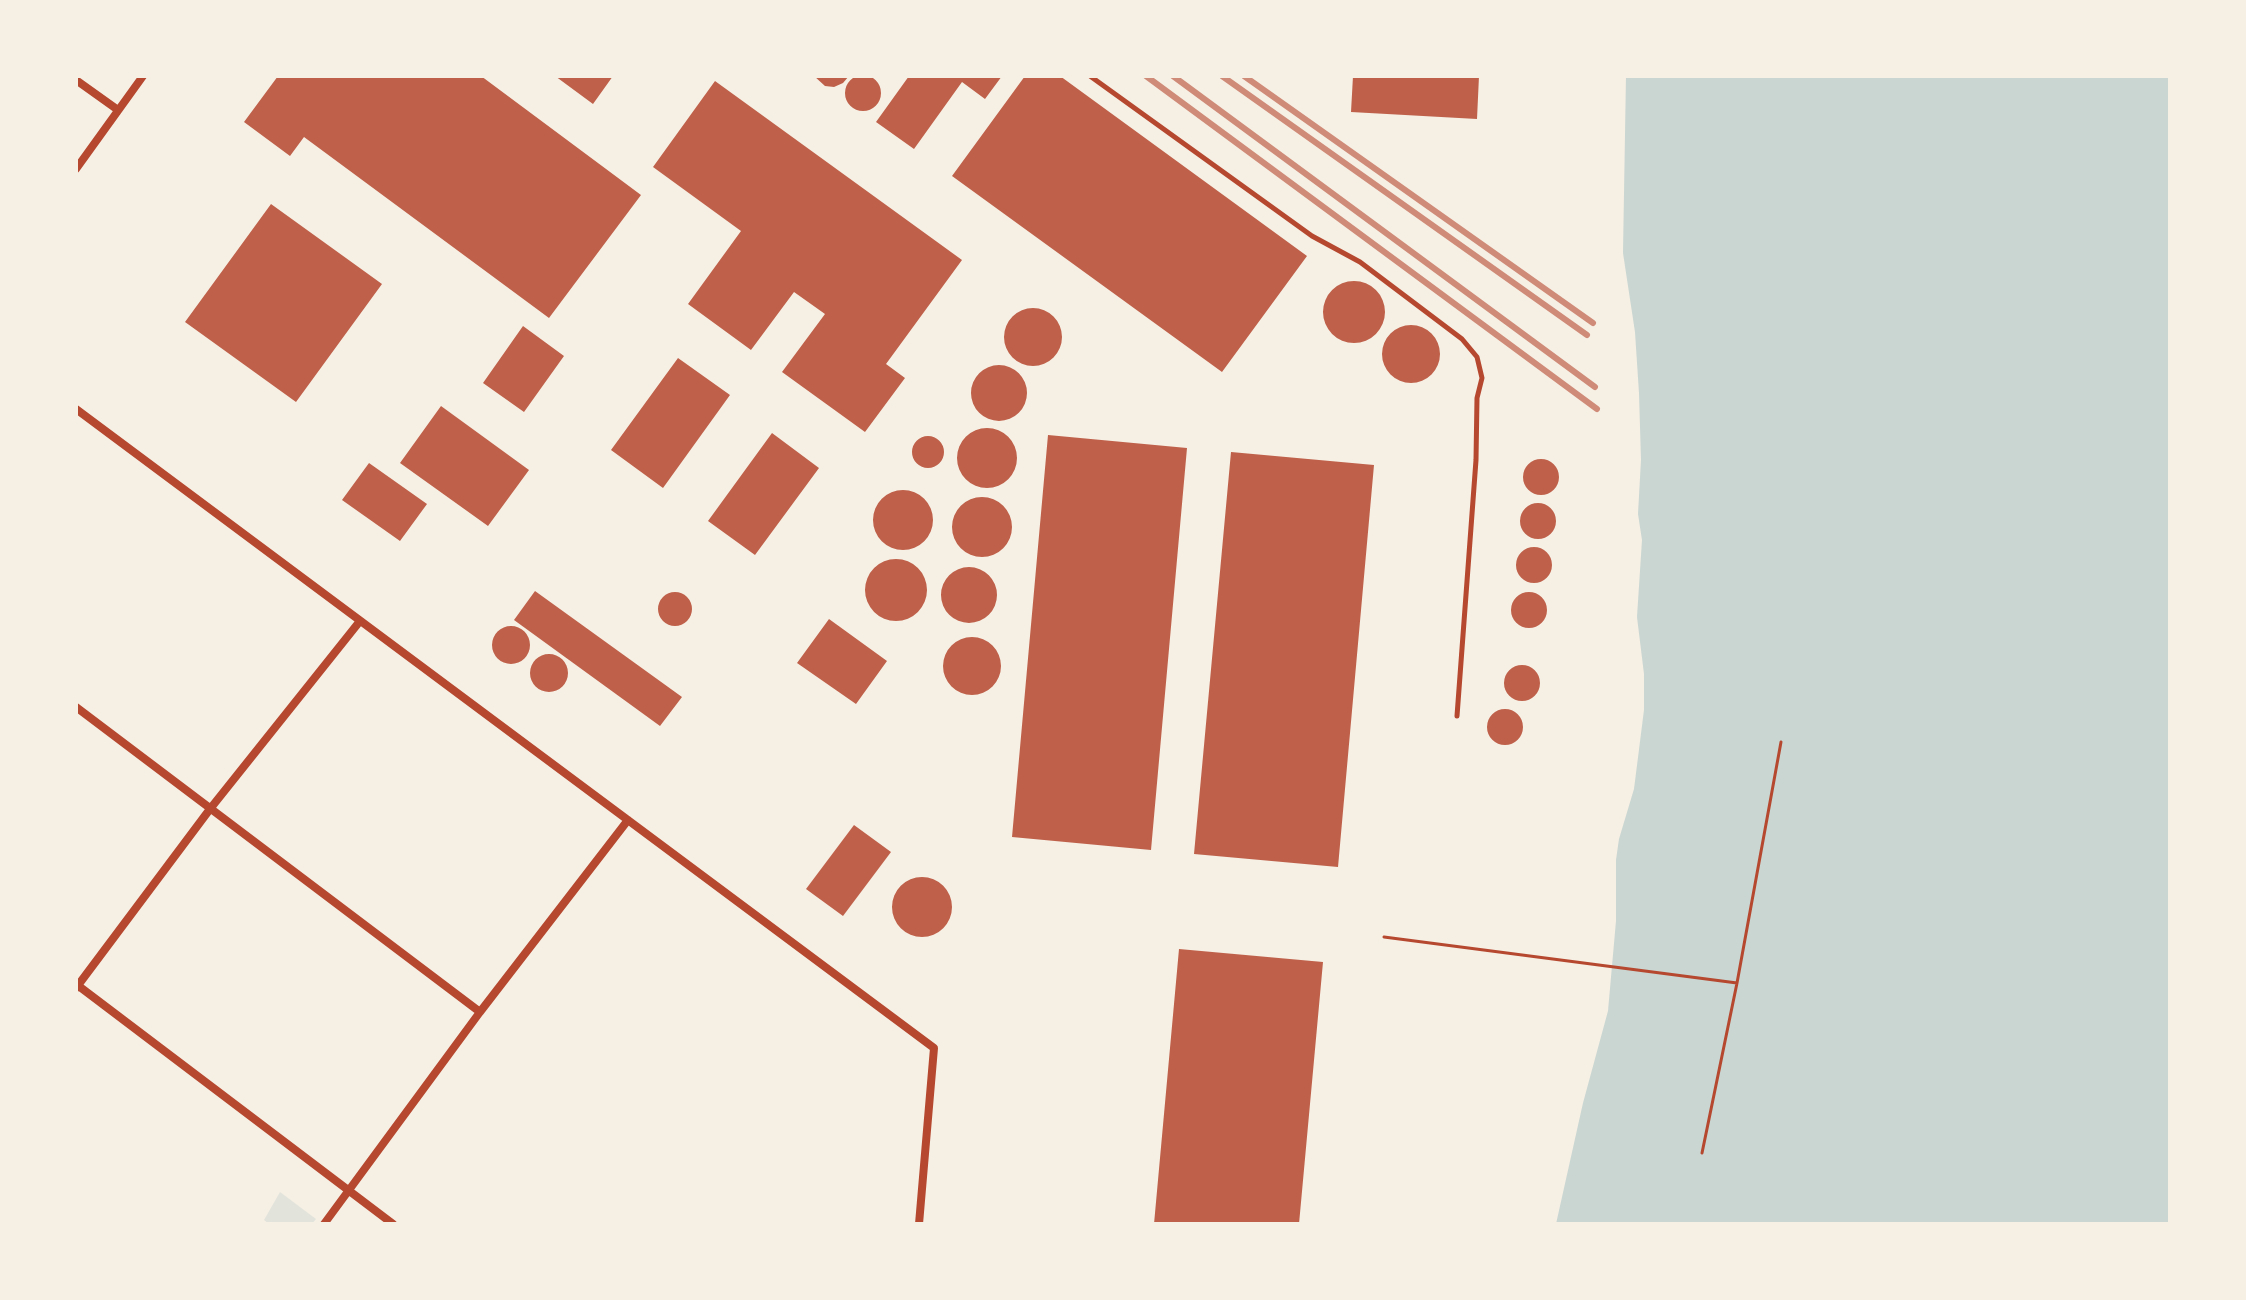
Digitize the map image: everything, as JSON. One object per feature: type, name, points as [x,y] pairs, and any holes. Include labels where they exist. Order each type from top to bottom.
[{"type":"street","points":[[76,169],[143,76]]},
{"type":"street","points":[[76,80],[118,110]]},
{"type":"street","points":[[76,409],[934,1048],[919,1224]]},
{"type":"street","points":[[360,621],[210,809],[77,986],[393,1224]]},
{"type":"street","points":[[76,707],[480,1012]]},
{"type":"street","points":[[324,1224],[480,1012],[628,820]]},
{"type":"lane","points":[[1090,76],[1312,236],[1360,262],[1462,339],[1477,357],[1482,378],[1477,398],[1476,460],[1457,716]]},
{"type":"path","points":[[1702,1153],[1781,742]]},
{"type":"path","points":[[1384,937],[1737,983]]},
{"type":"shaded area","points":[[1626,76],[2170,76],[2170,1224],[1556,1224],[1583,1103],[1608,1011],[1616,921],[1616,860],[1634,789],[1644,710],[1644,674],[1637,617],[1642,540],[1638,514],[1641,460],[1639,393],[1635,332],[1623,253]]},
{"type":"shaded area","points":[[280,1192],[316,1219],[312,1224],[269,1224],[264,1220]]},
{"type":"building","points":[[863,75],[876,80],[881,93],[876,106],[863,111],[850,106],[845,93],[850,80]]},
{"type":"building","points":[[278,76],[481,76],[641,195],[549,318],[304,137],[290,156],[244,122]]},
{"type":"building","points":[[555,76],[613,76],[593,104]]},
{"type":"building","points":[[814,76],[849,76],[834,87],[825,86]]},
{"type":"building","points":[[909,76],[1002,76],[985,99],[962,82],[914,149],[876,122]]},
{"type":"building","points":[[1025,76],[1060,76],[1307,256],[1222,372],[952,176]]},
{"type":"building","points":[[1353,76],[1479,76],[1477,119],[1351,112]]},
{"type":"building","points":[[715,81],[962,260],[886,364],[905,378],[865,432],[782,372],[825,314],[794,292],[751,350],[688,304],[741,231],[653,167]]},
{"type":"building","points":[[271,204],[382,284],[296,402],[185,322]]},
{"type":"building","points":[[1354,281],[1376,290],[1385,312],[1376,334],[1354,343],[1332,334],[1323,312],[1332,290]]},
{"type":"building","points":[[1033,308],[1054,316],[1062,337],[1054,358],[1033,366],[1012,358],[1004,337],[1012,316]]},
{"type":"building","points":[[1411,325],[1432,333],[1440,354],[1432,375],[1411,383],[1390,375],[1382,354],[1390,333]]},
{"type":"building","points":[[523,326],[564,356],[524,412],[483,383]]},
{"type":"building","points":[[678,358],[730,395],[663,488],[611,450]]},
{"type":"building","points":[[999,365],[1019,373],[1027,393],[1019,413],[999,421],[979,413],[971,393],[979,373]]},
{"type":"building","points":[[441,406],[529,470],[488,526],[400,463]]},
{"type":"building","points":[[987,428],[999,430],[1008,437],[1015,446],[1015,470],[1008,479],[999,486],[987,488],[975,486],[966,479],[959,470],[957,458],[959,446],[966,437],[975,430]]},
{"type":"building","points":[[772,433],[819,468],[755,555],[708,521]]},
{"type":"building","points":[[1048,435],[1187,448],[1151,850],[1012,837]]},
{"type":"building","points":[[928,436],[940,440],[944,452],[940,464],[928,468],[916,464],[912,452],[916,440]]},
{"type":"building","points":[[1231,452],[1374,465],[1338,867],[1194,854]]},
{"type":"building","points":[[1541,459],[1554,464],[1559,477],[1554,490],[1541,495],[1528,490],[1523,477],[1528,464]]},
{"type":"building","points":[[369,463],[427,504],[400,541],[342,500]]},
{"type":"building","points":[[903,490],[915,492],[924,499],[931,508],[931,532],[924,541],[915,548],[903,550],[891,548],[882,541],[875,532],[873,520],[875,508],[882,499],[891,492]]},
{"type":"building","points":[[982,497],[1003,506],[1012,527],[1003,548],[982,557],[961,548],[952,527],[961,506]]},
{"type":"building","points":[[1538,503],[1551,508],[1556,521],[1551,534],[1538,539],[1525,534],[1520,521],[1525,508]]},
{"type":"building","points":[[1534,547],[1547,552],[1552,565],[1547,578],[1534,583],[1521,578],[1516,565],[1521,552]]},
{"type":"building","points":[[896,559],[908,561],[918,568],[925,578],[925,602],[918,612],[908,619],[896,621],[884,619],[874,612],[867,602],[865,590],[867,578],[874,568],[884,561]]},
{"type":"building","points":[[969,567],[989,575],[997,595],[989,615],[969,623],[949,615],[941,595],[949,575]]},
{"type":"building","points":[[535,591],[682,697],[660,726],[514,620]]},
{"type":"building","points":[[675,592],[687,597],[692,609],[687,621],[675,626],[663,621],[658,609],[663,597]]},
{"type":"building","points":[[1529,592],[1542,597],[1547,610],[1542,623],[1529,628],[1516,623],[1511,610],[1516,597]]},
{"type":"building","points":[[829,619],[887,661],[856,704],[797,663]]},
{"type":"building","points":[[511,626],[525,631],[530,645],[525,659],[511,664],[497,659],[492,645],[497,631]]},
{"type":"building","points":[[972,637],[993,645],[1001,666],[993,687],[972,695],[951,687],[943,666],[951,645]]},
{"type":"building","points":[[549,654],[563,659],[568,673],[563,687],[549,692],[535,687],[530,673],[535,659]]},
{"type":"building","points":[[1522,665],[1535,670],[1540,683],[1535,696],[1522,701],[1509,696],[1504,683],[1509,670]]},
{"type":"building","points":[[1505,709],[1518,714],[1523,727],[1518,740],[1505,745],[1492,740],[1487,727],[1492,714]]},
{"type":"building","points":[[854,825],[891,852],[843,916],[806,889]]},
{"type":"building","points":[[922,877],[933,879],[943,886],[950,896],[950,918],[943,928],[933,935],[922,937],[911,935],[901,928],[894,918],[892,907],[894,896],[901,886],[911,879]]},
{"type":"building","points":[[1179,949],[1323,962],[1299,1224],[1154,1224]]},
{"type":"railway","points":[[1146,76],[1597,409]]},
{"type":"railway","points":[[1173,76],[1595,387]]},
{"type":"railway","points":[[1222,76],[1587,335]]},
{"type":"railway","points":[[1244,76],[1593,323]]}]
